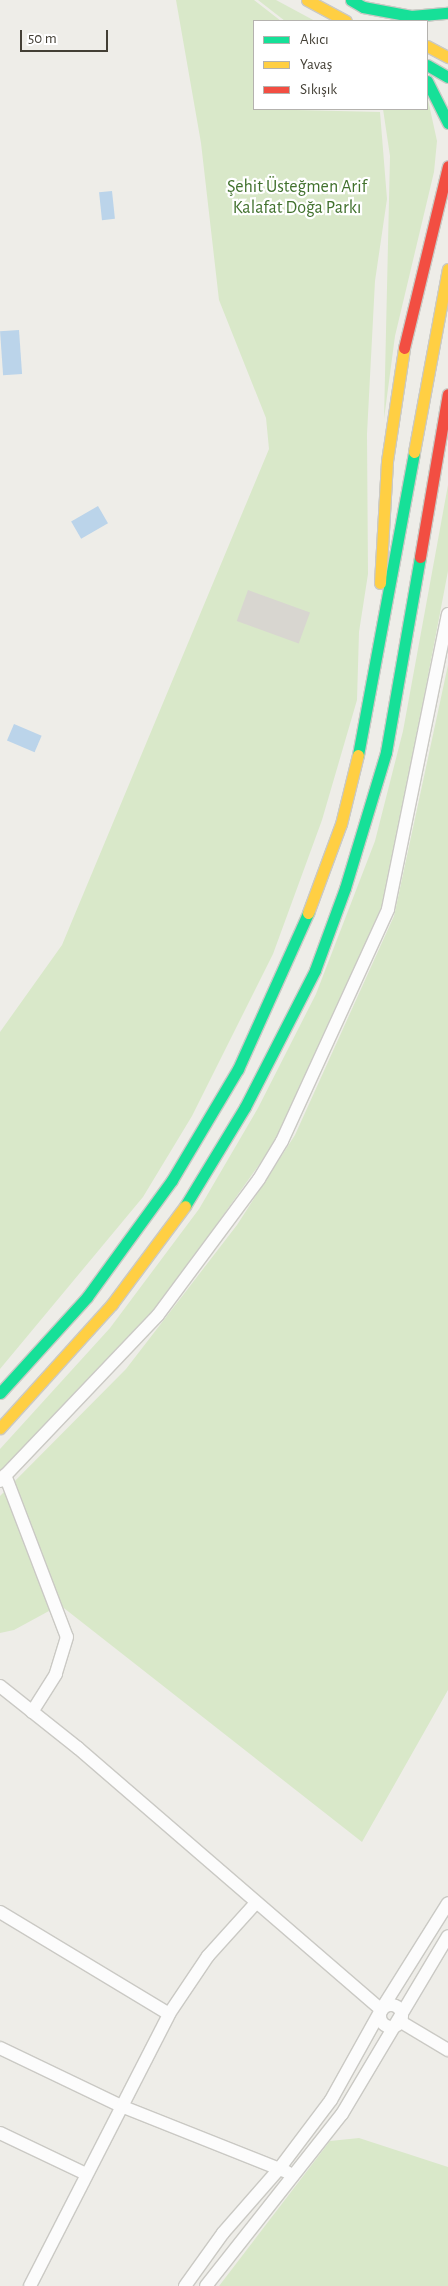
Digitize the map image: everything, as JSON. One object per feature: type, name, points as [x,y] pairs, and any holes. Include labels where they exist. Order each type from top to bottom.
[{"type":"highway","points":[[307,0],[344,20]]},
{"type":"highway","points":[[351,0],[384,20]]},
{"type":"highway","points":[[363,7],[411,16],[448,13]]},
{"type":"highway","points":[[428,47],[448,57]]},
{"type":"highway","points":[[428,66],[448,76]]},
{"type":"highway","points":[[428,83],[448,123]]},
{"type":"highway","points":[[372,684],[387,461],[402,355],[448,166]]},
{"type":"highway","points":[[0,1393],[127,1246],[172,1180],[238,1069],[298,942],[340,824],[372,684],[448,269]]},
{"type":"highway","points":[[0,1428],[112,1304],[176,1220],[245,1107],[315,970],[345,888],[386,752],[448,394]]},
{"type":"street","points":[[32,1712],[56,1674],[67,1637],[3,1478],[158,1315],[259,1179],[282,1141],[388,910],[448,614]]},
{"type":"street","points":[[0,1686],[381,2010],[383,2025],[393,2028],[401,2022]]},
{"type":"street","points":[[185,2286],[223,2233],[279,2169],[331,2100],[381,2010],[448,1903]]},
{"type":"street","points":[[30,2286],[169,2014],[208,1956],[255,1904]]},
{"type":"street","points":[[0,1912],[169,2014]]},
{"type":"street","points":[[206,2286],[342,2114],[401,2022],[412,1994],[448,1936]]},
{"type":"street","points":[[401,2022],[448,2050]]},
{"type":"street","points":[[0,2048],[121,2106],[294,2175]]},
{"type":"street","points":[[0,2133],[86,2174]]},
{"type":"green space","name":"Şehit Üsteğmen Arif Kalafat Doğa Parkı","points":[[176,0],[254,0],[280,20],[253,20],[253,110],[380,112],[387,199],[375,281],[367,434],[368,574],[359,632],[357,700],[322,820],[273,954],[192,1116],[143,1197],[0,1369],[0,1032],[62,945],[269,449],[266,418],[219,300],[201,143]]},
{"type":"green space","points":[[258,0],[276,0],[313,20],[284,20]]},
{"type":"green space","points":[[428,100],[437,141],[434,172],[395,336],[384,419],[390,156],[383,110],[428,110]]},
{"type":"green space","points":[[448,485],[448,571],[389,881],[381,908],[281,1134],[155,1311],[0,1473],[0,1449],[110,1328],[199,1209],[258,1108],[316,994],[375,841],[403,731]]},
{"type":"green space","points":[[448,665],[448,1690],[362,1842],[60,1605],[14,1630],[0,1633],[0,1496],[126,1369],[237,1225],[295,1135],[394,916]]},
{"type":"green space","points":[[359,2138],[448,2167],[448,2286],[219,2286],[330,2141]]},
{"type":"water","points":[[112,191],[115,219],[102,220],[99,192]]},
{"type":"water","points":[[19,330],[22,374],[3,375],[0,331]]},
{"type":"water","points":[[98,506],[108,523],[81,539],[71,522]]},
{"type":"water","points":[[14,724],[42,736],[35,752],[7,741]]},
{"type":"building","points":[[248,590],[310,613],[299,644],[237,621]]},
{"type":"traffic: fast","points":[[351,0],[363,7],[411,16],[448,13]]},
{"type":"traffic: fast","points":[[428,66],[448,77]]},
{"type":"traffic: fast","points":[[428,83],[448,123]]},
{"type":"traffic: fast","points":[[358,755],[414,452]]},
{"type":"traffic: fast","points":[[185,1206],[245,1107],[315,970],[345,888],[386,752],[420,557]]},
{"type":"traffic: fast","points":[[0,1393],[87,1297],[172,1180],[238,1069],[308,913]]},
{"type":"traffic: slow","points":[[307,0],[344,20]]},
{"type":"traffic: slow","points":[[428,47],[448,57]]},
{"type":"traffic: slow","points":[[414,452],[448,269]]},
{"type":"traffic: slow","points":[[380,583],[387,461],[404,348]]},
{"type":"traffic: slow","points":[[308,913],[341,824],[358,755]]},
{"type":"traffic: slow","points":[[0,1428],[112,1304],[185,1206]]},
{"type":"traffic: jam","points":[[404,348],[448,166]]},
{"type":"traffic: jam","points":[[420,557],[448,394]]}]
